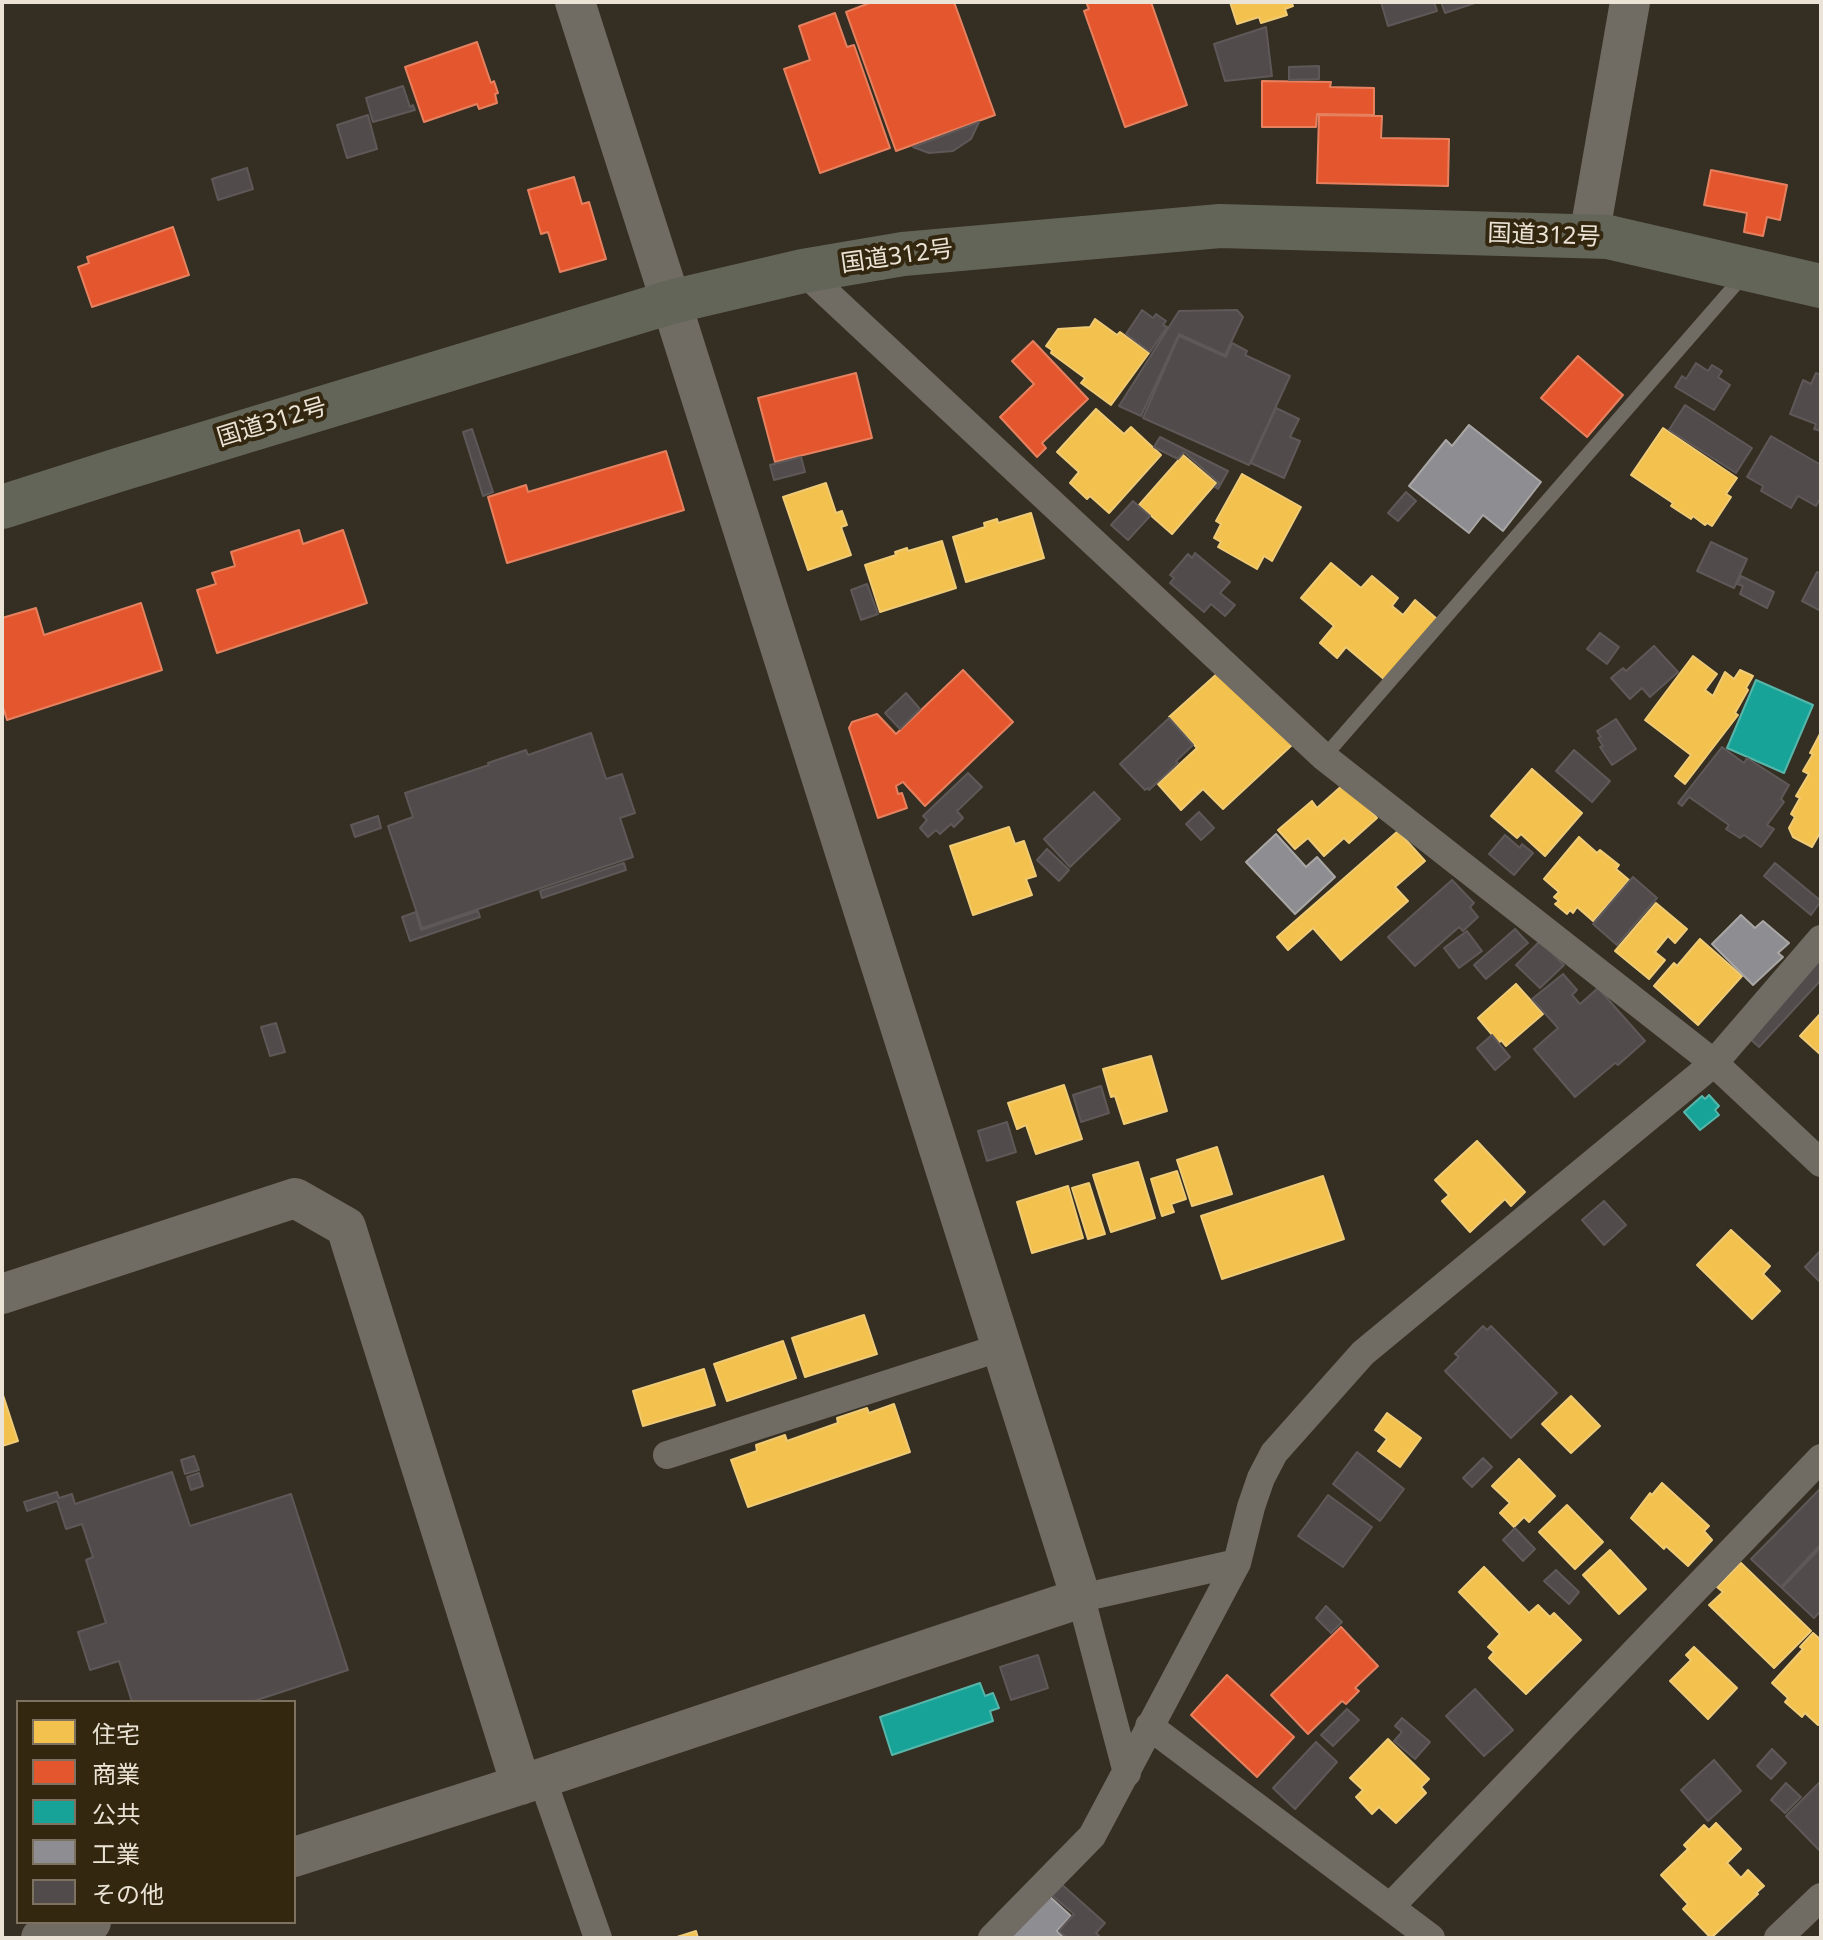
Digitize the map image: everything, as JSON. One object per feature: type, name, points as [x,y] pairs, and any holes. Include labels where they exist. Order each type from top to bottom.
[{"type":"highway","name":"国道312号","points":[[2,507],[671,302],[803,271],[903,254],[1220,226],[1608,237],[1821,286]]},
{"type":"street","points":[[575,2],[1081,1598],[1127,1773]]},
{"type":"street","points":[[1589,237],[1630,2]]},
{"type":"street","points":[[803,271],[1324,757],[1714,1063],[1821,1163]]},
{"type":"street","points":[[992,1938],[1092,1836],[1237,1563],[1251,1507],[1274,1453],[1363,1353],[1714,1063],[1821,939]]},
{"type":"street","points":[[2,1294],[295,1198],[346,1227],[531,1782],[598,1938]]},
{"type":"street","points":[[667,1455],[1002,1347]]},
{"type":"street","points":[[1390,1907],[1821,1458]]},
{"type":"street","points":[[296,1856],[531,1782],[1081,1598],[1237,1563]]},
{"type":"street","points":[[1149,1726],[1431,1938]]},
{"type":"street","points":[[1778,1938],[1818,1907]]},
{"type":"street","points":[[41,1938],[85,1924]]},
{"type":"lane","points":[[1324,757],[1749,269]]},
{"type":"building: 住宅","points":[[1230,2],[1291,2],[1293,6],[1285,9],[1287,15],[1261,23],[1259,17],[1237,24]]},
{"type":"building: 住宅","points":[[1095,319],[1149,353],[1111,405],[1081,383],[1085,378],[1046,346],[1058,329],[1090,327]]},
{"type":"building: 住宅","points":[[1096,409],[1124,434],[1131,427],[1161,455],[1109,513],[1070,483],[1079,472],[1057,452]]},
{"type":"building: 住宅","points":[[1663,428],[1737,478],[1726,494],[1731,497],[1712,526],[1693,516],[1691,519],[1631,475]]},
{"type":"building: 住宅","points":[[1183,455],[1216,483],[1172,534],[1139,505]]},
{"type":"building: 住宅","points":[[1242,474],[1301,507],[1272,561],[1264,556],[1257,569],[1218,547],[1221,542],[1214,538],[1221,524],[1216,521]]},
{"type":"building: 住宅","points":[[826,483],[836,513],[842,511],[847,525],[841,527],[851,555],[808,570],[783,497]]},
{"type":"building: 住宅","points":[[1031,513],[1044,558],[966,582],[953,537],[985,527],[984,523],[997,519],[998,523]]},
{"type":"building: 住宅","points":[[942,541],[956,588],[880,612],[865,565],[907,548],[908,551]]},
{"type":"building: 住宅","points":[[1331,563],[1361,588],[1372,576],[1398,598],[1392,606],[1403,615],[1415,600],[1437,619],[1385,680],[1346,647],[1337,658],[1320,643],[1334,626],[1301,598]]},
{"type":"building: 住宅","points":[[1693,656],[1717,674],[1705,690],[1713,696],[1725,672],[1734,679],[1740,670],[1753,676],[1735,713],[1738,715],[1685,784],[1675,776],[1691,755],[1645,720]]},
{"type":"building: 住宅","points":[[1219,672],[1292,745],[1223,809],[1203,789],[1181,810],[1158,784],[1197,748],[1169,717]]},
{"type":"building: 住宅","points":[[1821,732],[1821,831],[1812,847],[1793,837],[1789,828],[1795,817],[1791,814],[1800,798],[1796,796],[1809,774],[1803,771]]},
{"type":"building: 住宅","points":[[1532,769],[1582,813],[1545,856],[1521,834],[1517,838],[1491,816]]},
{"type":"building: 住宅","points":[[1345,783],[1377,818],[1349,843],[1344,838],[1324,856],[1308,838],[1295,849],[1278,830],[1312,801],[1317,808]]},
{"type":"building: 住宅","points":[[1009,827],[1015,844],[1024,841],[1036,876],[1026,879],[1032,895],[973,915],[950,846]]},
{"type":"building: 住宅","points":[[1398,831],[1425,861],[1395,887],[1408,901],[1341,960],[1313,928],[1288,950],[1277,937]]},
{"type":"building: 住宅","points":[[1579,837],[1597,853],[1600,850],[1619,865],[1616,869],[1629,880],[1593,921],[1577,907],[1573,913],[1570,910],[1567,914],[1555,904],[1559,901],[1554,897],[1559,892],[1544,879]]},
{"type":"building: 住宅","points":[[1656,903],[1687,929],[1675,943],[1668,936],[1655,952],[1665,960],[1649,979],[1615,951]]},
{"type":"building: 住宅","points":[[1700,939],[1742,976],[1698,1025],[1654,986],[1674,963],[1677,966]]},
{"type":"building: 住宅","points":[[1516,984],[1543,1014],[1506,1046],[1501,1040],[1499,1043],[1478,1018]]},
{"type":"building: 住宅","points":[[1821,1013],[1821,1055],[1800,1036]]},
{"type":"building: 住宅","points":[[1151,1056],[1167,1111],[1124,1124],[1115,1096],[1111,1097],[1103,1069]]},
{"type":"building: 住宅","points":[[1064,1085],[1082,1139],[1036,1154],[1026,1125],[1017,1129],[1008,1103]]},
{"type":"building: 住宅","points":[[1477,1141],[1525,1192],[1511,1206],[1505,1199],[1470,1232],[1442,1201],[1449,1195],[1435,1180]]},
{"type":"building: 住宅","points":[[1217,1147],[1232,1194],[1192,1206],[1177,1160]]},
{"type":"building: 住宅","points":[[1138,1162],[1155,1218],[1111,1232],[1093,1175]]},
{"type":"building: 住宅","points":[[1177,1171],[1186,1199],[1171,1204],[1174,1212],[1162,1216],[1151,1179]]},
{"type":"building: 住宅","points":[[1323,1176],[1344,1239],[1222,1279],[1201,1216]]},
{"type":"building: 住宅","points":[[1089,1183],[1105,1234],[1088,1239],[1072,1188]]},
{"type":"building: 住宅","points":[[1068,1186],[1083,1238],[1032,1253],[1017,1202]]},
{"type":"building: 住宅","points":[[1731,1230],[1770,1266],[1763,1274],[1780,1291],[1752,1319],[1697,1265]]},
{"type":"building: 住宅","points":[[864,1315],[877,1354],[805,1377],[792,1338]]},
{"type":"building: 住宅","points":[[783,1341],[796,1378],[727,1401],[714,1364]]},
{"type":"building: 住宅","points":[[704,1369],[715,1405],[643,1426],[633,1391]]},
{"type":"building: 住宅","points":[[2,1392],[18,1441],[2,1446]]},
{"type":"building: 住宅","points":[[1571,1396],[1600,1426],[1571,1453],[1542,1424]]},
{"type":"building: 住宅","points":[[894,1404],[910,1452],[748,1507],[731,1460],[757,1451],[756,1445],[785,1435],[787,1441],[838,1423],[837,1418],[867,1408],[869,1413]]},
{"type":"building: 住宅","points":[[1387,1413],[1421,1438],[1400,1467],[1378,1451],[1387,1439],[1375,1430]]},
{"type":"building: 住宅","points":[[1519,1459],[1555,1496],[1529,1522],[1524,1517],[1514,1527],[1500,1513],[1510,1503],[1492,1486]]},
{"type":"building: 住宅","points":[[1662,1483],[1709,1526],[1704,1531],[1712,1540],[1688,1566],[1666,1546],[1664,1549],[1631,1518]]},
{"type":"building: 住宅","points":[[1567,1505],[1603,1542],[1575,1569],[1539,1532]]},
{"type":"building: 住宅","points":[[1610,1550],[1646,1589],[1619,1614],[1583,1575]]},
{"type":"building: 住宅","points":[[1741,1563],[1811,1631],[1774,1668],[1709,1605],[1723,1592],[1717,1587]]},
{"type":"building: 住宅","points":[[1484,1567],[1529,1613],[1538,1605],[1550,1617],[1554,1613],[1581,1640],[1526,1694],[1489,1658],[1494,1652],[1488,1647],[1500,1634],[1459,1592]]},
{"type":"building: 住宅","points":[[1813,1633],[1821,1640],[1821,1722],[1818,1725],[1805,1713],[1802,1717],[1785,1702],[1788,1698],[1772,1683],[1803,1649],[1800,1647]]},
{"type":"building: 住宅","points":[[1694,1647],[1737,1688],[1708,1719],[1670,1681],[1691,1660],[1686,1655]]},
{"type":"building: 住宅","points":[[1388,1739],[1429,1779],[1421,1787],[1426,1793],[1396,1823],[1379,1807],[1372,1814],[1356,1797],[1363,1790],[1350,1778]]},
{"type":"building: 住宅","points":[[1716,1823],[1741,1849],[1727,1863],[1741,1878],[1748,1870],[1764,1886],[1711,1938],[1683,1909],[1688,1904],[1661,1875],[1688,1849],[1684,1845],[1704,1825],[1709,1830]]},
{"type":"building: 住宅","points":[[696,1931],[698,1938],[674,1938]]},
{"type":"building: 商業","points":[[872,2],[954,2],[995,115],[896,151],[846,12]]},
{"type":"building: 商業","points":[[1086,2],[1151,2],[1187,105],[1125,127],[1084,11],[1089,9]]},
{"type":"building: 商業","points":[[835,13],[847,47],[854,45],[890,148],[820,173],[784,69],[810,60],[799,26]]},
{"type":"building: 商業","points":[[477,42],[491,83],[494,81],[498,93],[495,94],[497,103],[479,109],[477,104],[424,122],[405,67]]},
{"type":"building: 商業","points":[[1262,81],[1331,82],[1330,87],[1374,88],[1374,115],[1317,114],[1316,127],[1262,127]]},
{"type":"building: 商業","points":[[1319,115],[1382,116],[1381,138],[1449,139],[1448,186],[1317,183]]},
{"type":"building: 商業","points":[[1711,170],[1787,185],[1780,220],[1767,217],[1763,236],[1744,232],[1747,213],[1704,205]]},
{"type":"building: 商業","points":[[574,177],[582,204],[589,202],[606,259],[560,272],[548,232],[541,234],[528,190]]},
{"type":"building: 商業","points":[[173,227],[189,275],[92,307],[78,267],[89,263],[87,257]]},
{"type":"building: 商業","points":[[1033,341],[1088,399],[1042,443],[1046,448],[1037,457],[1000,417],[1034,384],[1012,361]]},
{"type":"building: 商業","points":[[1578,356],[1623,395],[1587,437],[1541,398]]},
{"type":"building: 商業","points":[[856,373],[872,438],[775,462],[758,398]]},
{"type":"building: 商業","points":[[666,451],[684,510],[507,563],[488,497],[526,485],[528,492]]},
{"type":"building: 商業","points":[[299,530],[303,544],[343,530],[367,603],[217,653],[197,590],[216,584],[212,573],[235,566],[231,552]]},
{"type":"building: 商業","points":[[141,603],[162,670],[7,720],[2,704],[2,618],[36,608],[44,635]]},
{"type":"building: 商業","points":[[963,670],[1013,722],[925,806],[903,782],[896,786],[907,808],[878,818],[849,728],[852,722],[877,714],[896,734]]},
{"type":"building: 商業","points":[[1341,1627],[1378,1666],[1355,1688],[1359,1691],[1346,1704],[1342,1701],[1308,1734],[1271,1695]]},
{"type":"building: 商業","points":[[1227,1675],[1294,1737],[1257,1777],[1191,1715]]},
{"type":"building: 公共","points":[[1756,680],[1813,705],[1784,773],[1727,748]]},
{"type":"building: 公共","points":[[1709,1095],[1719,1106],[1715,1110],[1719,1115],[1700,1130],[1684,1112],[1702,1096],[1705,1099]]},
{"type":"building: 公共","points":[[980,1683],[985,1696],[993,1693],[999,1708],[990,1711],[993,1721],[892,1755],[880,1717]]},
{"type":"building: 工業","points":[[1469,425],[1541,482],[1503,531],[1483,515],[1469,533],[1409,486],[1446,440],[1452,446]]},
{"type":"building: 工業","points":[[1276,834],[1306,867],[1317,857],[1335,877],[1295,914],[1246,862]]},
{"type":"building: 工業","points":[[1741,915],[1755,928],[1763,921],[1789,943],[1778,953],[1783,957],[1753,985],[1712,944]]},
{"type":"building: 工業","points":[[1048,1895],[1071,1916],[1057,1931],[1064,1938],[1008,1938]]},
{"type":"building: その他","points":[[1381,2],[1434,2],[1437,11],[1388,26]]},
{"type":"building: その他","points":[[1441,2],[1478,2],[1445,13]]},
{"type":"building: その他","points":[[1266,27],[1272,76],[1225,81],[1214,44]]},
{"type":"building: その他","points":[[1319,66],[1319,79],[1289,80],[1289,67]]},
{"type":"building: その他","points":[[403,86],[410,107],[413,105],[415,110],[373,122],[366,98]]},
{"type":"building: その他","points":[[368,115],[377,149],[347,158],[337,125]]},
{"type":"building: その他","points":[[979,122],[971,139],[953,151],[929,153],[913,147]]},
{"type":"building: その他","points":[[247,168],[253,189],[218,200],[212,179]]},
{"type":"building: その他","points":[[1142,310],[1153,318],[1156,314],[1166,321],[1163,325],[1167,327],[1150,352],[1126,334]]},
{"type":"building: その他","points":[[1237,310],[1243,317],[1225,355],[1179,334],[1141,416],[1119,406],[1179,311]]},
{"type":"building: その他","points":[[1179,336],[1226,357],[1232,343],[1247,351],[1245,355],[1290,376],[1249,465],[1143,418]]},
{"type":"building: その他","points":[[1696,363],[1708,371],[1712,365],[1722,371],[1718,377],[1730,385],[1714,410],[1675,387],[1682,376],[1686,379]]},
{"type":"building: その他","points":[[1816,373],[1821,375],[1821,431],[1814,429],[1816,424],[1790,414],[1803,380],[1811,384]]},
{"type":"building: その他","points":[[1685,405],[1752,448],[1736,473],[1669,430]]},
{"type":"building: その他","points":[[1276,408],[1299,419],[1290,437],[1300,441],[1284,478],[1251,463]]},
{"type":"building: その他","points":[[472,429],[493,492],[483,496],[463,432]]},
{"type":"building: その他","points":[[1771,436],[1821,465],[1821,497],[1816,506],[1798,496],[1791,508],[1761,491],[1763,486],[1747,477]]},
{"type":"building: その他","points":[[1160,437],[1228,471],[1218,489],[1215,487],[1219,483],[1184,452],[1178,459],[1154,447]]},
{"type":"building: その他","points":[[801,457],[805,472],[774,480],[770,465]]},
{"type":"building: その他","points":[[1406,492],[1416,501],[1398,521],[1388,513]]},
{"type":"building: その他","points":[[1133,501],[1150,516],[1128,540],[1111,525]]},
{"type":"building: その他","points":[[1711,542],[1747,559],[1734,588],[1697,571]]},
{"type":"building: その他","points":[[1195,553],[1230,582],[1220,593],[1235,605],[1225,616],[1211,604],[1204,612],[1170,583],[1174,578],[1170,575],[1188,554],[1192,558]]},
{"type":"building: その他","points":[[1817,572],[1821,574],[1821,611],[1802,601]]},
{"type":"building: その他","points":[[1741,576],[1774,592],[1767,608],[1740,594],[1743,586],[1737,584]]},
{"type":"building: その他","points":[[867,584],[878,614],[861,620],[851,590]]},
{"type":"building: その他","points":[[1600,633],[1619,647],[1607,664],[1587,649]]},
{"type":"building: その他","points":[[1654,646],[1678,672],[1650,697],[1642,688],[1630,699],[1611,678],[1623,668],[1626,671]]},
{"type":"building: その他","points":[[906,693],[920,709],[900,729],[885,713]]},
{"type":"building: その他","points":[[1169,718],[1193,745],[1176,761],[1178,763],[1149,790],[1145,790],[1120,764]]},
{"type":"building: その他","points":[[1616,719],[1636,749],[1612,765],[1600,747],[1603,746],[1597,731]]},
{"type":"building: その他","points":[[591,733],[606,779],[622,774],[635,813],[620,818],[633,857],[422,928],[388,826],[413,817],[405,793],[526,750],[528,755]]},
{"type":"building: その他","points":[[1722,747],[1744,763],[1747,758],[1789,785],[1781,799],[1784,802],[1767,825],[1774,829],[1761,847],[1744,835],[1740,838],[1726,829],[1729,825],[1689,797],[1682,806],[1678,803]]},
{"type":"building: その他","points":[[1574,750],[1610,781],[1592,802],[1556,771]]},
{"type":"building: その他","points":[[968,773],[982,787],[957,811],[963,818],[954,827],[951,824],[940,834],[936,830],[928,837],[920,828],[927,820],[923,816]]},
{"type":"building: その他","points":[[1094,792],[1120,819],[1070,867],[1044,839]]},
{"type":"building: その他","points":[[1199,812],[1214,828],[1201,840],[1186,824]]},
{"type":"building: その他","points":[[378,816],[381,828],[355,837],[351,825]]},
{"type":"building: その他","points":[[1505,835],[1520,848],[1522,844],[1533,853],[1514,875],[1489,854]]},
{"type":"building: その他","points":[[1047,849],[1069,870],[1059,881],[1037,860]]},
{"type":"building: その他","points":[[624,863],[626,870],[542,898],[540,891]]},
{"type":"building: その他","points":[[1775,863],[1821,901],[1811,915],[1764,876]]},
{"type":"building: その他","points":[[1633,877],[1657,898],[1617,945],[1593,924]]},
{"type":"building: その他","points":[[1452,880],[1474,903],[1470,907],[1478,917],[1463,931],[1459,927],[1415,966],[1388,937]]},
{"type":"building: その他","points":[[478,911],[480,917],[410,941],[402,917],[416,912],[421,930]]},
{"type":"building: その他","points":[[1515,929],[1528,943],[1486,979],[1474,965]]},
{"type":"building: その他","points":[[1467,931],[1482,951],[1459,968],[1444,948]]},
{"type":"building: その他","points":[[1540,941],[1564,965],[1540,988],[1516,965]]},
{"type":"building: その他","points":[[1821,956],[1821,980],[1759,1047],[1749,1038]]},
{"type":"building: その他","points":[[1563,974],[1577,990],[1572,995],[1580,1004],[1598,988],[1645,1041],[1575,1097],[1534,1049],[1558,1028],[1532,999]]},
{"type":"building: その他","points":[[276,1023],[285,1052],[270,1056],[261,1027]]},
{"type":"building: その他","points":[[1492,1035],[1510,1057],[1495,1070],[1477,1048]]},
{"type":"building: その他","points":[[1101,1086],[1109,1113],[1081,1122],[1073,1095]]},
{"type":"building: その他","points":[[1007,1122],[1016,1152],[987,1161],[978,1131]]},
{"type":"building: その他","points":[[1604,1201],[1626,1225],[1604,1245],[1582,1220]]},
{"type":"building: その他","points":[[1821,1250],[1821,1283],[1805,1267]]},
{"type":"building: その他","points":[[1483,1326],[1487,1330],[1491,1326],[1557,1393],[1511,1438],[1445,1371],[1459,1357],[1455,1354]]},
{"type":"building: その他","points":[[1357,1452],[1404,1489],[1380,1521],[1333,1484]]},
{"type":"building: その他","points":[[194,1456],[199,1470],[185,1474],[181,1460]]},
{"type":"building: その他","points":[[1483,1458],[1492,1467],[1472,1487],[1463,1478]]},
{"type":"building: その他","points":[[172,1472],[190,1526],[291,1494],[348,1670],[257,1700],[131,1700],[119,1661],[90,1670],[78,1632],[106,1623],[86,1560],[93,1557],[82,1524],[66,1529],[57,1501],[27,1511],[24,1502],[57,1492],[59,1498],[72,1494],[75,1504]]},
{"type":"building: その他","points":[[199,1473],[203,1486],[191,1490],[187,1477]]},
{"type":"building: その他","points":[[1821,1488],[1821,1544],[1781,1587],[1751,1559]]},
{"type":"building: その他","points":[[1328,1495],[1372,1527],[1343,1567],[1298,1536]]},
{"type":"building: その他","points":[[1515,1528],[1535,1549],[1523,1561],[1503,1540]]},
{"type":"building: その他","points":[[1821,1547],[1821,1611],[1814,1618],[1782,1588]]},
{"type":"building: その他","points":[[1556,1570],[1579,1592],[1569,1604],[1544,1581]]},
{"type":"building: その他","points":[[1326,1606],[1342,1622],[1331,1633],[1316,1618]]},
{"type":"building: その他","points":[[1038,1655],[1048,1688],[1011,1700],[1000,1667]]},
{"type":"building: その他","points":[[1475,1689],[1513,1730],[1484,1756],[1446,1716]]},
{"type":"building: その他","points":[[1347,1709],[1359,1720],[1333,1746],[1321,1735]]},
{"type":"building: その他","points":[[1402,1718],[1430,1742],[1415,1759],[1394,1741],[1402,1732],[1395,1726]]},
{"type":"building: その他","points":[[1316,1742],[1337,1762],[1295,1809],[1273,1788]]},
{"type":"building: その他","points":[[1772,1749],[1786,1763],[1771,1779],[1757,1766]]},
{"type":"building: その他","points":[[1714,1760],[1741,1791],[1708,1821],[1681,1790]]},
{"type":"building: その他","points":[[1821,1781],[1821,1852],[1786,1816]]},
{"type":"building: その他","points":[[1786,1783],[1801,1797],[1785,1813],[1771,1800]]},
{"type":"building: その他","points":[[1059,1882],[1105,1923],[1096,1933],[1101,1938],[1067,1938],[1059,1931],[1074,1914],[1049,1893]]}]
